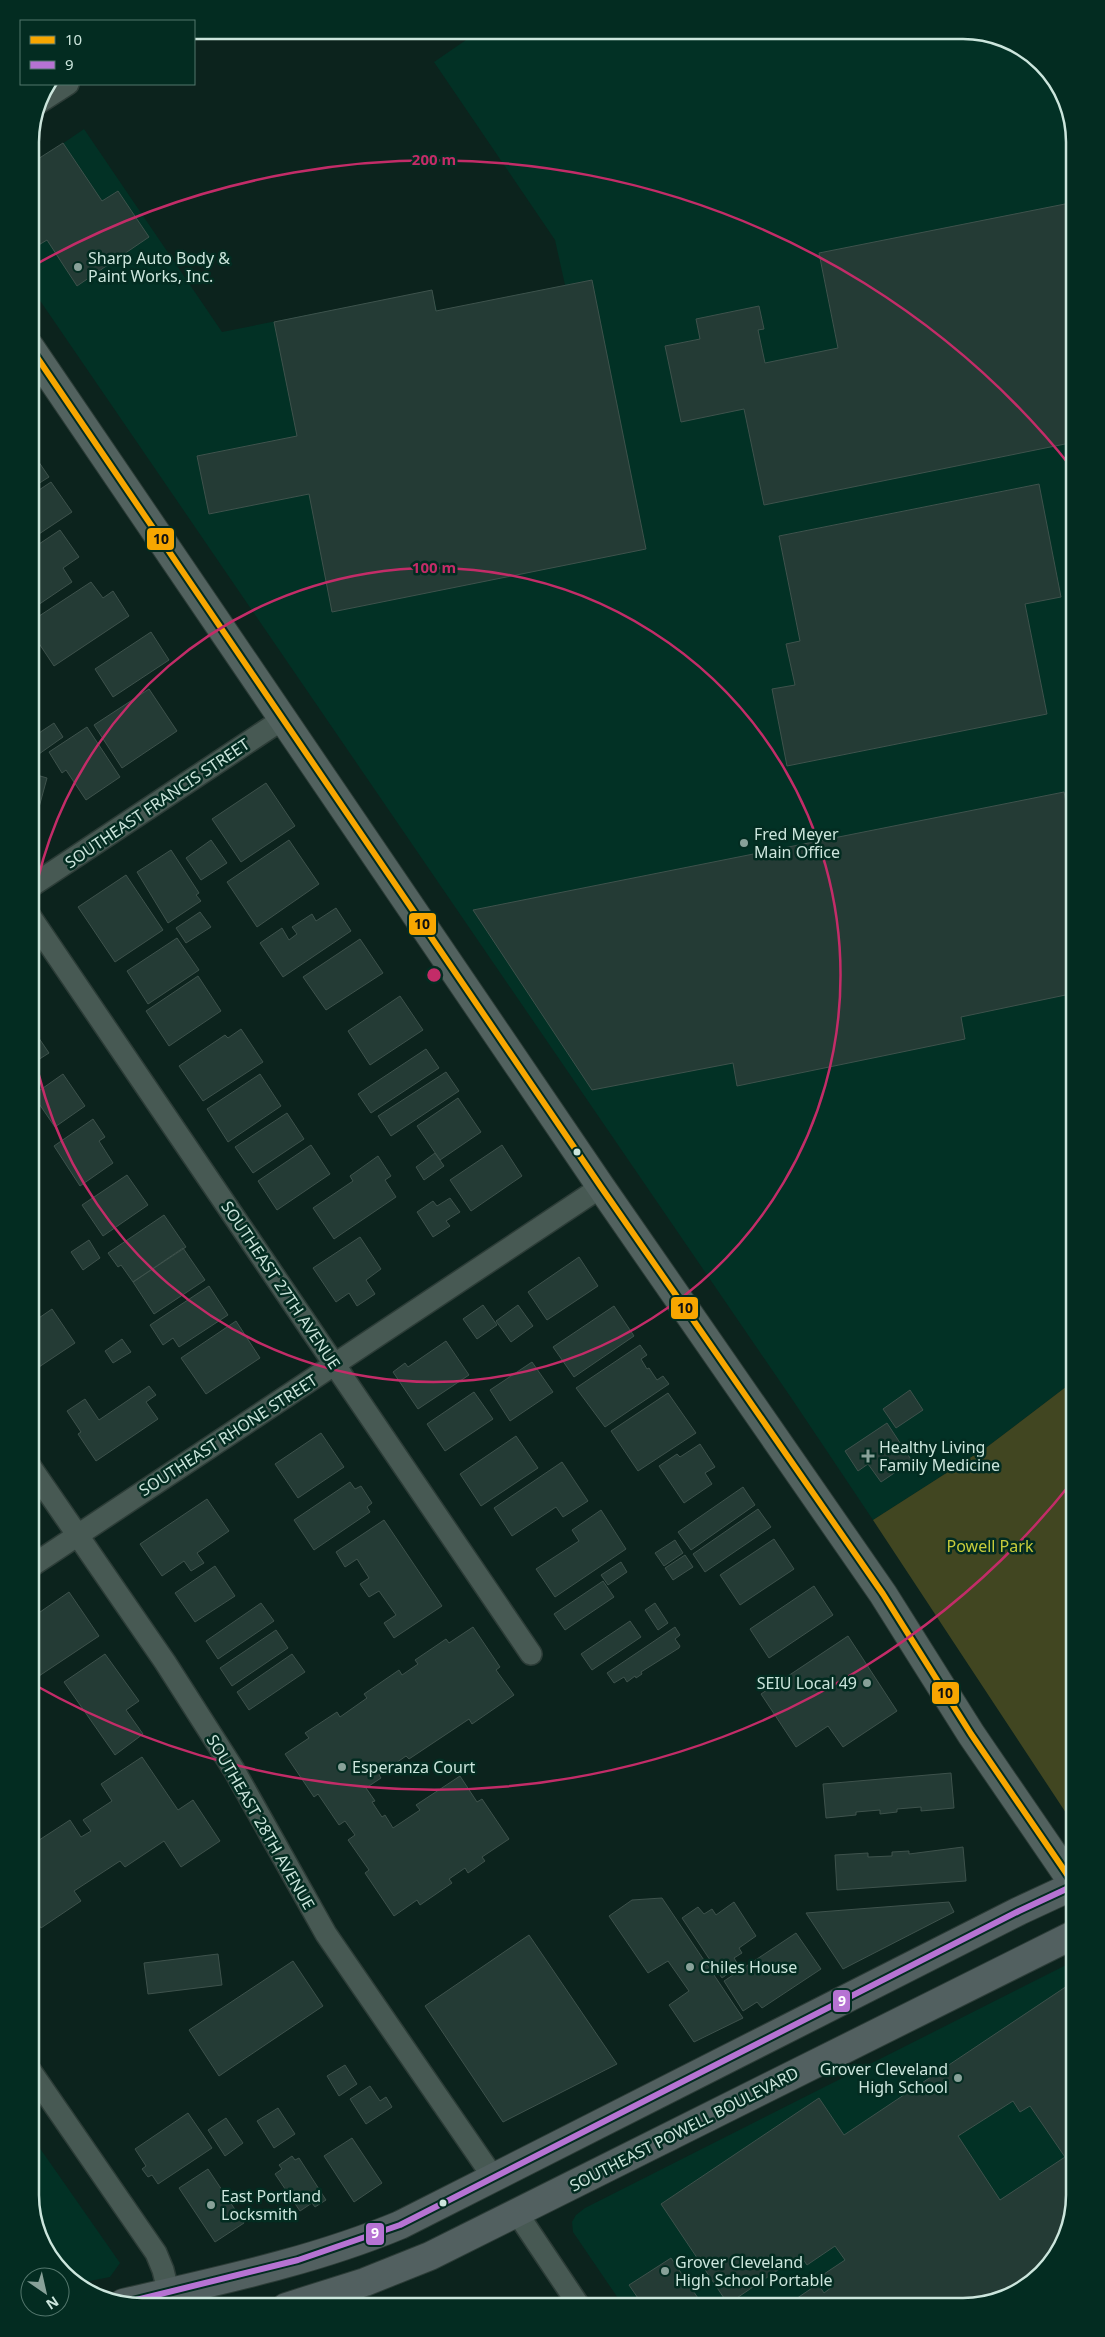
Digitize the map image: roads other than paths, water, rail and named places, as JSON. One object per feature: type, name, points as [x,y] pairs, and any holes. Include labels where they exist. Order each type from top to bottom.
[{"type":"main road","points":[[173,2298],[315,2256],[400,2225],[1066,1889]]},
{"type":"main road","name":"SOUTHEAST POWELL BOULEVARD","points":[[314,2298],[365,2282],[430,2256],[1066,1938]]},
{"type":"street","points":[[49,96],[66,85]]},
{"type":"street","points":[[39,360],[601,1187],[882,1594],[972,1734],[1066,1872]]},
{"type":"street","name":"SOUTHEAST FRANCIS STREET","points":[[39,881],[283,719]]},
{"type":"street","name":"SOUTHEAST 27TH AVENUE","points":[[39,929],[531,1654]]},
{"type":"street","name":"SOUTHEAST RHONE STREET","points":[[39,1560],[601,1187]]},
{"type":"street","name":"SOUTHEAST 28TH AVENUE","points":[[39,1479],[165,1662],[234,1770],[326,1934],[494,2177]]},
{"type":"street","points":[[39,2083],[156,2253],[170,2298]]},
{"type":"street","points":[[517,2213],[574,2298]]},
{"type":"place","name":"Sharp Auto Body & Paint Works, Inc.","points":[[78,267]]},
{"type":"place","name":"Fred Meyer Main Office","points":[[744,843]]},
{"type":"place","name":"Healthy Living Family Medicine","points":[[868,1456]]},
{"type":"place","name":"SEIU Local 49","points":[[867,1683]]},
{"type":"place","name":"Esperanza Court","points":[[342,1767]]},
{"type":"place","name":"Chiles House","points":[[690,1967]]},
{"type":"place","name":"Grover Cleveland High School","points":[[958,2078]]},
{"type":"place","name":"East Portland Locksmith","points":[[211,2205]]},
{"type":"place","name":"Grover Cleveland High School Portable","points":[[665,2271]]},
{"type":"park label","name":"Powell Park","points":[[990,1546]]}]
